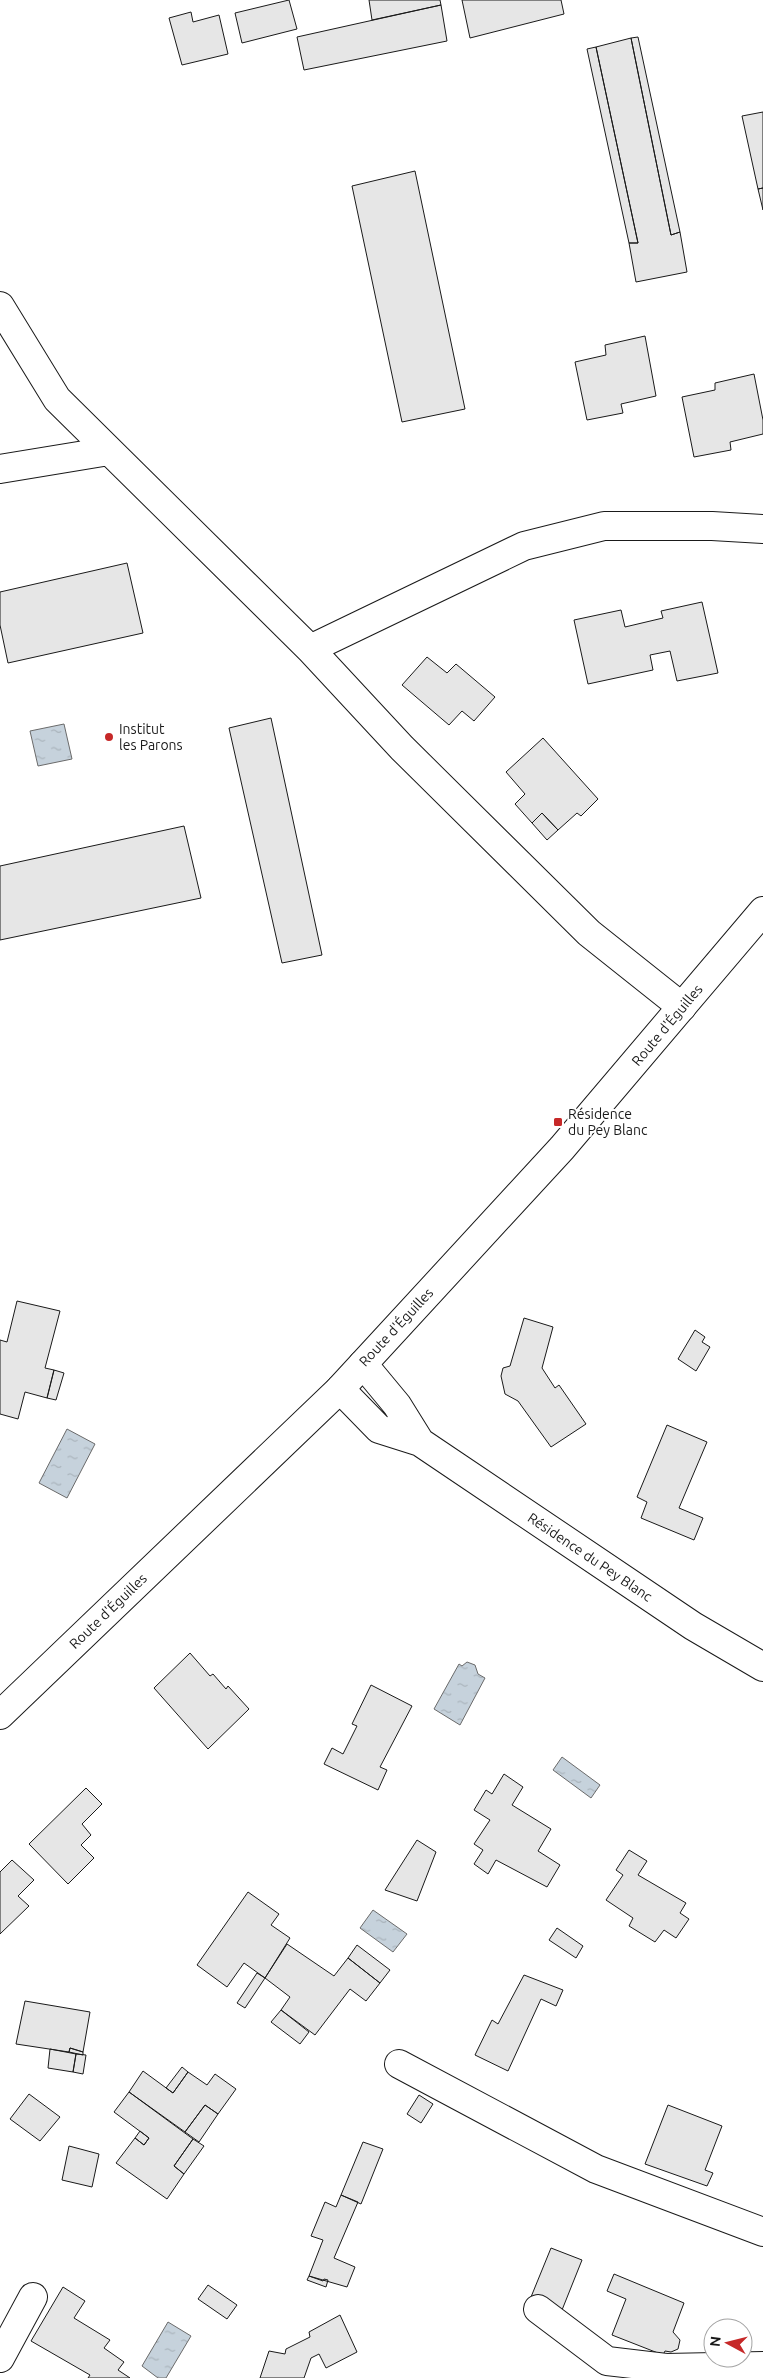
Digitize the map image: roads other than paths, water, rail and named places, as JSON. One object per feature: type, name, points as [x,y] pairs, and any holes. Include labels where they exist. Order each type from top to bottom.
[{"type":"street","points":[[0,306],[57,399],[310,648],[402,748],[582,926],[682,1007]]},
{"type":"street","points":[[0,468],[109,450]]},
{"type":"street","points":[[310,648],[524,546],[604,526],[712,526],[763,529]]},
{"type":"street","name":"Route d'Éguilles","points":[[0,1715],[340,1389],[562,1148],[763,911]]},
{"type":"street","name":"Résidence du Pey Blanc","points":[[362,1364],[397,1405],[420,1442]]},
{"type":"street","name":"Résidence du Pey Blanc","points":[[340,1389],[379,1429],[420,1442],[693,1626],[763,1667]]},
{"type":"street","points":[[399,2064],[596,2169],[763,2232]]},
{"type":"street","points":[[0,2358],[33,2297]]},
{"type":"street","points":[[538,2309],[607,2361],[666,2368],[763,2366]]},
{"type":"water","points":[[64,724],[72,759],[38,766],[30,731]]},
{"type":"water","points":[[67,1429],[95,1444],[67,1498],[39,1483]]},
{"type":"water","points":[[467,1662],[475,1665],[478,1674],[485,1678],[460,1725],[434,1709],[459,1664],[462,1666]]},
{"type":"water","points":[[562,1757],[600,1785],[591,1798],[553,1770]]},
{"type":"water","points":[[373,1910],[407,1934],[393,1952],[360,1928]]},
{"type":"water","points":[[168,2322],[191,2336],[166,2378],[158,2378],[142,2366]]},
{"type":"place","name":"Institut les Parons","points":[[109,737]]},
{"type":"place","name":"Résidence du Pey Blanc","points":[[558,1122]]}]
